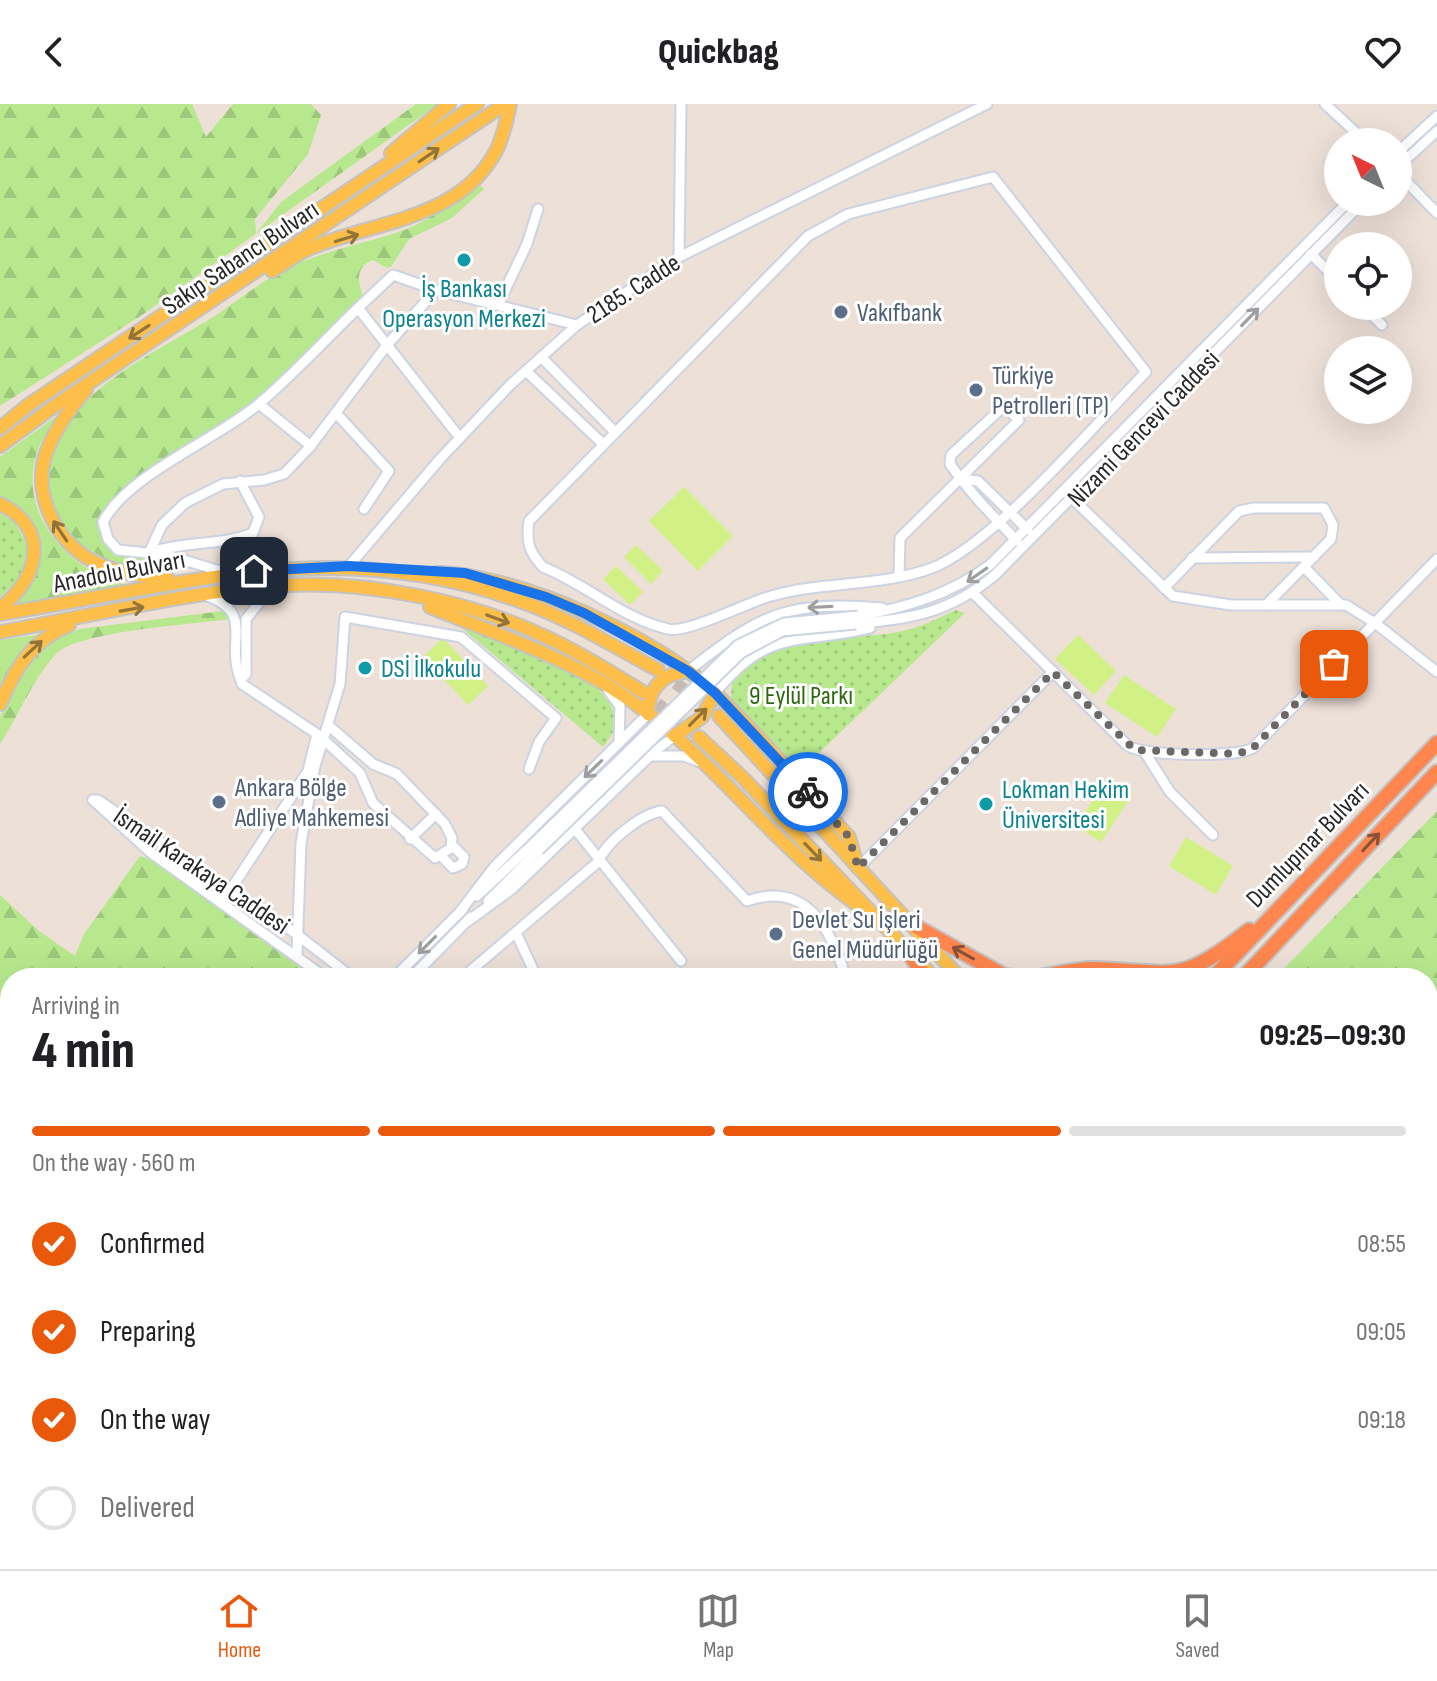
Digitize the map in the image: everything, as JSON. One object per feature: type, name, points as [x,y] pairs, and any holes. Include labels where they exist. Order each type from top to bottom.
[{"type":"highway","name":"Dumlupınar Bulvarı","points":[[1222,968],[1437,743]]},
{"type":"highway","name":"Dumlupınar Bulvarı","points":[[1252,968],[1437,772]]},
{"type":"highway","points":[[1195,968],[1213,958],[1287,900]]},
{"type":"highway","points":[[908,922],[991,968]]},
{"type":"highway","points":[[909,953],[919,968]]},
{"type":"main road","points":[[274,243],[404,144],[449,104]]},
{"type":"main road","name":"Sakıp Sabancı Bulvarı","points":[[0,428],[27,406],[477,104]]},
{"type":"main road","points":[[156,340],[305,251],[400,221],[438,205],[474,179],[496,151],[505,106]]},
{"type":"main road","name":"Sakıp Sabancı Bulvarı","points":[[0,446],[98,376],[505,106]]},
{"type":"main road","points":[[98,376],[59,425],[45,455],[42,473],[48,510],[73,549],[98,565],[127,574],[179,581]]},
{"type":"main road","points":[[0,419],[27,406]]},
{"type":"main road","points":[[0,504],[24,524],[34,552],[29,578],[0,608]]},
{"type":"main road","name":"Anadolu Bulvarı","points":[[0,614],[179,581],[230,574],[349,566],[412,572],[532,606],[658,670]]},
{"type":"main road","points":[[412,572],[465,573],[546,597],[584,613],[688,671],[715,693],[849,837],[858,868]]},
{"type":"main road","name":"Anadolu Bulvarı","points":[[0,632],[272,587],[348,585],[479,612],[545,636],[643,692]]},
{"type":"main road","points":[[398,594],[557,657],[597,679],[675,736],[836,892],[874,916]]},
{"type":"main road","points":[[0,704],[15,670],[37,644],[55,631],[88,617]]},
{"type":"main road","points":[[648,714],[651,692],[660,682],[674,673],[688,671]]},
{"type":"main road","points":[[675,736],[702,717],[715,693]]},
{"type":"main road","points":[[719,716],[951,968]]},
{"type":"main road","points":[[699,737],[744,779],[924,968]]},
{"type":"street","points":[[679,257],[681,104]]},
{"type":"street","name":"2185. Cadde","points":[[349,566],[460,438],[577,325],[679,257],[987,104]]},
{"type":"street","points":[[1325,104],[1351,128]]},
{"type":"street","points":[[1412,139],[1437,116]]},
{"type":"street","points":[[1412,154],[1437,131]]},
{"type":"street","points":[[993,177],[1146,372],[970,547],[932,568],[860,584],[797,589],[672,630],[641,620],[543,567],[526,541],[529,521],[602,443],[808,236],[848,214],[993,177]]},
{"type":"street","points":[[1412,187],[1437,213]]},
{"type":"street","points":[[498,305],[527,244],[538,209]]},
{"type":"street","name":"Nizami Gencevi Caddesi","points":[[715,693],[737,667],[773,644],[811,635],[844,634],[899,614],[968,581],[1017,541],[1334,216]]},
{"type":"street","name":"Nizami Gencevi Caddesi","points":[[688,671],[764,617],[812,607],[927,615],[973,593],[1073,499],[1349,216]]},
{"type":"street","points":[[1311,254],[1324,267]]},
{"type":"street","points":[[230,574],[149,553],[118,550],[108,539],[103,522],[112,504],[259,404],[393,275],[436,290],[577,325]]},
{"type":"street","points":[[149,553],[162,525],[185,503],[223,484],[264,480],[284,474],[311,446],[387,345],[436,290]]},
{"type":"street","points":[[358,308],[460,438]]},
{"type":"street","points":[[1377,320],[1382,325]]},
{"type":"street","points":[[541,357],[614,431]]},
{"type":"street","points":[[526,371],[602,443]]},
{"type":"street","points":[[259,404],[311,446]]},
{"type":"street","points":[[899,575],[900,538],[962,479],[1019,420],[1004,406],[951,455],[950,464],[962,479],[969,491],[1017,541]]},
{"type":"street","points":[[336,413],[389,471],[364,509]]},
{"type":"street","points":[[962,479],[978,481],[1028,530]]},
{"type":"street","points":[[149,553],[170,546],[209,544],[253,533],[259,517],[240,481]]},
{"type":"street","points":[[1073,499],[1173,596],[1231,605],[1341,605]]},
{"type":"street","points":[[1164,588],[1239,511],[1254,508],[1324,508],[1333,525],[1331,539],[1266,605]]},
{"type":"street","points":[[1192,558],[1314,557]]},
{"type":"street","points":[[973,593],[1128,746],[1144,751],[1246,753],[1437,559]]},
{"type":"street","points":[[1304,567],[1341,605],[1375,623],[1437,672]]},
{"type":"street","points":[[222,903],[308,771],[317,734],[242,684],[246,674],[246,619],[272,587]]},
{"type":"street","points":[[207,596],[223,601],[236,621],[238,674],[242,678]]},
{"type":"street","name":"Nizami Gencevi Caddesi","points":[[536,847],[682,704],[762,639],[804,627],[899,614]]},
{"type":"street","points":[[297,954],[301,843],[315,766],[340,684],[345,617],[461,637],[556,718],[539,742],[529,769]]},
{"type":"street","points":[[858,868],[1053,672]]},
{"type":"street","points":[[597,679],[620,706],[619,744]]},
{"type":"street","points":[[459,913],[495,866],[648,714]]},
{"type":"street","points":[[324,740],[360,773],[370,800],[410,839],[433,857],[442,857],[453,868],[462,864],[464,857],[452,845],[448,828],[436,814],[397,774],[373,764],[329,726]]},
{"type":"street","points":[[468,921],[512,889],[649,756],[675,736]]},
{"type":"street","points":[[1144,751],[1170,792],[1213,835]]},
{"type":"street","points":[[649,756],[684,756],[707,765]]},
{"type":"street","name":"İsmail Karakaya Caddesi","points":[[314,968],[150,852],[93,800],[117,812],[297,935],[340,968]]},
{"type":"street","points":[[474,968],[598,862],[603,851],[650,812],[662,811],[747,901],[777,894],[793,898],[815,915],[827,929],[842,968]]},
{"type":"street","points":[[410,839],[436,814]]},
{"type":"street","points":[[575,829],[598,862],[681,961]]},
{"type":"street","points":[[442,857],[452,845]]},
{"type":"street","points":[[404,968],[459,913],[536,847]]},
{"type":"street","points":[[421,968],[536,847]]},
{"type":"street","points":[[516,933],[532,968]]},
{"type":"green space","points":[[0,104],[192,104],[206,137],[233,104],[311,104],[321,115],[308,154],[255,219],[256,234],[142,315],[0,406]]},
{"type":"green space","points":[[416,104],[438,104],[256,233],[281,202]]},
{"type":"green space","points":[[478,183],[484,189],[452,218],[409,239],[391,267],[373,260],[363,266],[359,281],[364,297],[261,398],[111,502],[103,524],[104,539],[112,549],[192,568],[165,571],[138,569],[113,562],[88,549],[66,529],[50,493],[53,454],[65,428],[83,404],[106,384],[281,271],[320,255],[407,229],[435,214]]},
{"type":"green space","points":[[58,415],[39,447],[33,471],[34,494],[40,515],[67,552],[106,578],[128,585],[14,604],[36,572],[40,560],[39,548],[26,525],[0,499],[0,457]]},
{"type":"green space","points":[[684,487],[733,536],[698,571],[649,521]]},
{"type":"green space","points":[[0,513],[14,521],[28,546],[20,578],[0,597]]},
{"type":"green space","points":[[636,545],[663,571],[651,584],[624,557]]},
{"type":"green space","points":[[616,566],[643,592],[630,605],[603,579]]},
{"type":"green space","name":"9 Eylül Parkı","points":[[956,610],[965,613],[799,772],[732,701],[734,679],[747,662],[769,651],[796,644],[898,632],[921,626]]},
{"type":"green space","points":[[223,611],[231,619],[112,634],[68,646],[56,654],[40,675],[0,744],[0,717],[26,664],[52,640],[80,629]]},
{"type":"green space","points":[[462,628],[539,655],[594,686],[610,704],[615,725],[603,747]]},
{"type":"green space","points":[[37,635],[16,659],[0,690],[0,640]]},
{"type":"green space","points":[[1078,635],[1116,671],[1094,695],[1055,659]]},
{"type":"green space","points":[[443,638],[488,686],[468,705],[423,657]]},
{"type":"green space","points":[[1124,675],[1176,709],[1157,737],[1105,703]]},
{"type":"green space","points":[[1105,781],[1130,798],[1101,842],[1076,826]]},
{"type":"green space","points":[[1437,811],[1437,968],[1285,968]]},
{"type":"green space","points":[[1186,837],[1233,866],[1216,895],[1169,866]]},
{"type":"green space","points":[[140,856],[152,860],[302,968],[0,968],[0,895],[39,931],[75,956],[84,934]]},
{"type":"tunnel","points":[[661,672],[719,716]]},
{"type":"tunnel","points":[[643,692],[699,737]]},
{"type":"way so far","points":[[808,792],[849,837],[858,868],[1053,672],[1135,750],[1238,754],[1253,748],[1334,664]]},
{"type":"place","name":"İş Bankası Operasyon Merkezi","points":[[464,260]]},
{"type":"place","name":"Vakıfbank","points":[[841,312]]},
{"type":"place","name":"Türkiye Petrolleri (TP)","points":[[976,390]]},
{"type":"place","name":"DSİ İlkokulu","points":[[365,668]]},
{"type":"place","name":"Ankara Bölge Adliye Mahkemesi","points":[[219,802]]},
{"type":"place","name":"Lokman Hekim Üniversitesi","points":[[986,804]]},
{"type":"place","name":"Devlet Su İşleri Genel Müdürlüğü","points":[[776,934]]},
{"type":"route","points":[[254,571],[349,566],[465,573],[546,597],[584,613],[688,671],[715,693],[808,792]]}]
